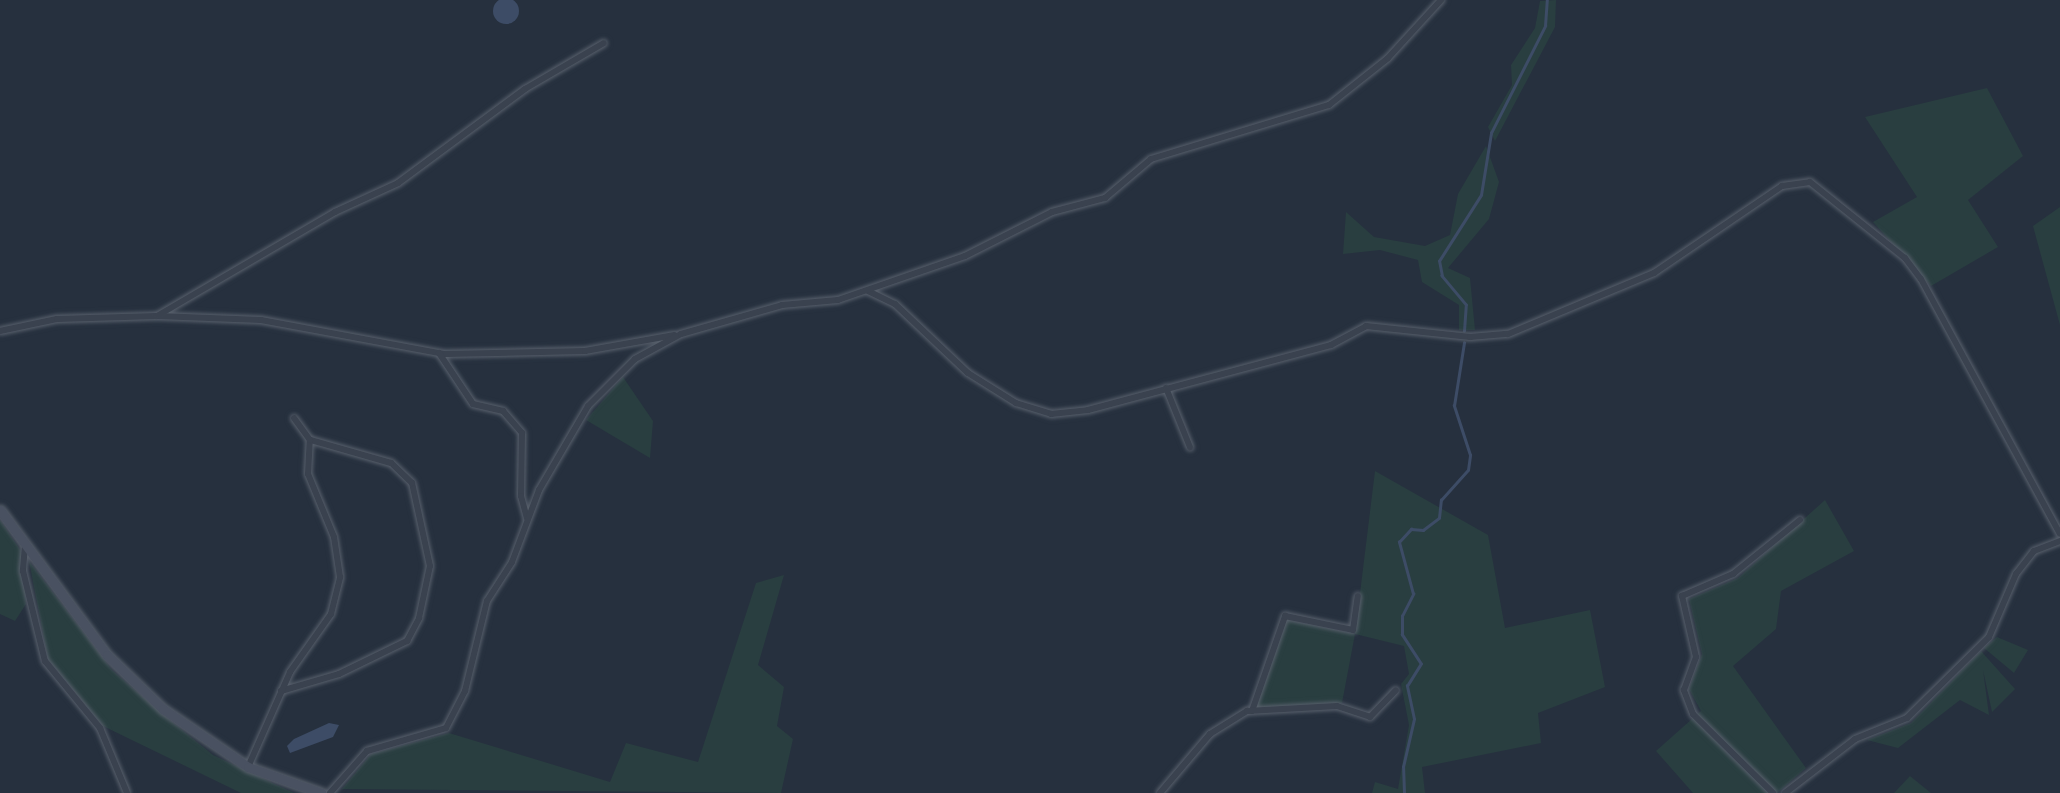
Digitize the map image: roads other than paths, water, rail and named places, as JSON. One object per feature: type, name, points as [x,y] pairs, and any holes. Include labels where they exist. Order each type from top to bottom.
[{"type":"street","points":[[0,331],[57,319],[158,316],[176,321],[225,316],[439,353],[585,351],[681,334],[782,305],[868,291],[965,256],[1052,212],[1105,198],[1151,159],[1329,105],[1388,58],[1441,0]]},
{"type":"street","points":[[158,316],[335,212],[398,183],[525,89],[604,43]]},
{"type":"street","points":[[868,291],[895,304],[968,373],[1016,403],[1051,414],[1166,388],[1331,345],[1366,326],[1470,337],[1508,334],[1654,273],[1783,186],[1810,182],[1895,250],[1921,279],[2060,534]]},
{"type":"street","points":[[330,793],[367,751],[446,728],[465,691],[487,601],[589,406],[635,359],[681,334]]},
{"type":"street","points":[[439,353],[473,404],[503,411],[522,433],[521,496],[528,520]]},
{"type":"street","points":[[1166,388],[1190,447]]},
{"type":"street","points":[[282,691],[340,674],[407,641],[419,618],[430,566],[412,483],[391,463],[310,440],[294,418]]},
{"type":"street","points":[[248,767],[282,691],[331,614],[340,577],[334,537],[308,474],[310,440]]},
{"type":"street","points":[[0,510],[107,655],[163,709],[248,767],[322,793]]},
{"type":"street","points":[[1773,793],[1693,714],[1684,690],[1696,657],[1682,596],[1733,574],[1800,520]]},
{"type":"street","points":[[1785,793],[1855,739],[1907,718],[1989,637],[2016,574],[2034,551],[2060,541]]},
{"type":"street","points":[[25,546],[23,571],[45,661],[100,727],[127,793]]},
{"type":"street","points":[[1252,711],[1285,616],[1353,630],[1358,596]]},
{"type":"street","points":[[1160,793],[1210,734],[1252,711],[1337,706],[1370,717],[1396,690]]},
{"type":"water","points":[[506,-2],[515,2],[519,11],[515,20],[506,24],[497,20],[493,11],[497,2]]},
{"type":"water","points":[[329,723],[339,725],[333,737],[290,753],[287,746],[294,739]]},
{"type":"waterway","points":[[1464,331],[1466,305],[1442,276],[1439,261],[1481,195],[1491,133],[1545,26],[1547,0]]},
{"type":"waterway","points":[[1404,793],[1403,767],[1414,719],[1407,686],[1421,664],[1402,635],[1402,616],[1413,594],[1399,542],[1411,529],[1423,530],[1439,518],[1441,500],[1468,470],[1470,455],[1454,406],[1464,343]]}]
